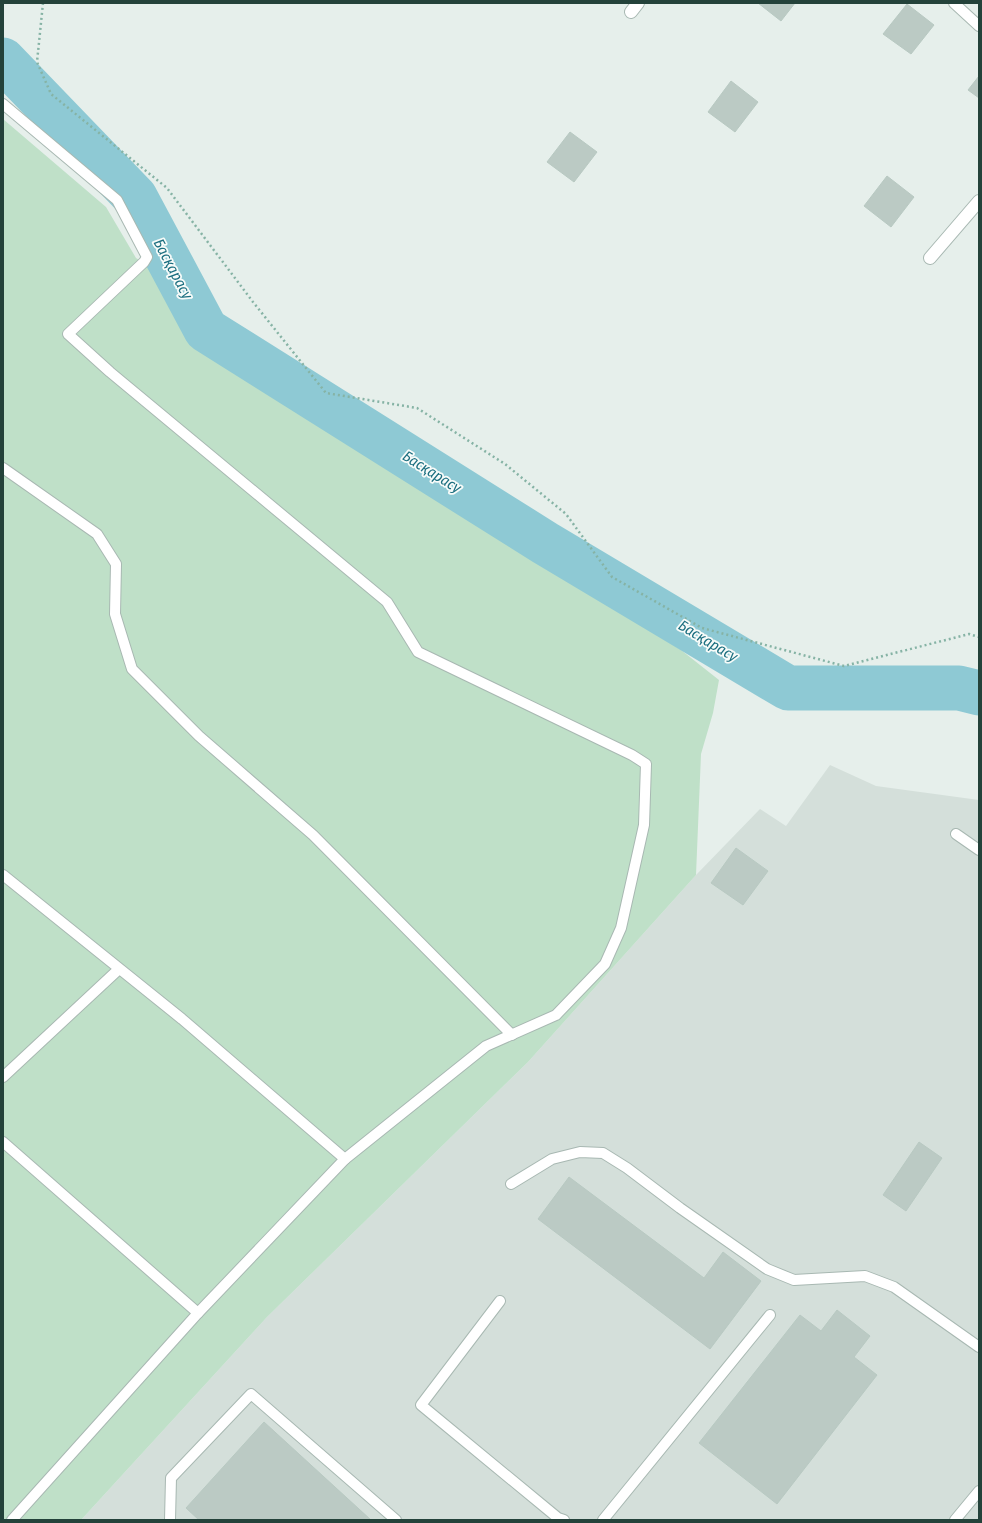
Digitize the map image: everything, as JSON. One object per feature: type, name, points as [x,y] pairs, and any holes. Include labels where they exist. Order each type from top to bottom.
[{"type":"street","points":[[930,258],[979,201]]},
{"type":"lane","points":[[954,3],[979,26]]},
{"type":"lane","points":[[3,104],[117,200],[147,257],[144,262],[68,334],[122,382],[387,602],[418,652],[632,755],[646,764],[644,825],[621,928],[605,964],[556,1015],[486,1046],[345,1159],[198,1312],[12,1520]]},
{"type":"lane","points":[[3,468],[97,534],[116,564],[115,614],[132,669],[199,736],[313,834],[512,1035]]},
{"type":"lane","points":[[956,834],[979,850]]},
{"type":"lane","points":[[3,875],[182,1019],[345,1159]]},
{"type":"lane","points":[[3,1077],[119,969]]},
{"type":"lane","points":[[3,1142],[198,1312]]},
{"type":"lane","points":[[511,1184],[552,1159],[580,1152],[603,1153],[627,1168],[680,1208],[767,1269],[794,1280],[865,1276],[894,1287],[979,1348]]},
{"type":"lane","points":[[500,1301],[421,1405],[558,1518],[564,1520]]},
{"type":"lane","points":[[603,1520],[770,1315]]},
{"type":"lane","points":[[170,1520],[171,1478],[251,1394],[396,1520]]},
{"type":"lane","points":[[955,1520],[979,1491]]},
{"type":"path","points":[[43,3],[37,62],[51,94],[168,188],[253,302],[326,393],[417,408],[506,464],[566,514],[612,577],[702,628],[844,666],[969,634],[979,637]]},
{"type":"shaded area","points":[[830,765],[876,786],[979,800],[979,1520],[81,1520],[267,1317],[528,1062],[696,875],[760,809],[786,826]]},
{"type":"green space","points":[[3,119],[106,207],[136,258],[215,309],[279,383],[380,447],[477,525],[578,582],[681,650],[719,680],[713,713],[701,754],[696,875],[528,1062],[267,1317],[81,1520],[3,1520]]},
{"type":"building","points":[[758,3],[795,3],[781,21]]},
{"type":"building","points":[[907,4],[934,25],[911,54],[883,34]]},
{"type":"building","points":[[979,76],[979,98],[968,90]]},
{"type":"building","points":[[731,81],[758,102],[735,132],[708,112]]},
{"type":"building","points":[[570,132],[597,152],[574,182],[547,162]]},
{"type":"building","points":[[887,176],[914,197],[891,227],[864,206]]},
{"type":"building","points":[[736,848],[768,871],[743,905],[711,883]]},
{"type":"building","points":[[919,1142],[942,1158],[906,1211],[883,1195]]},
{"type":"building","points":[[569,1177],[704,1278],[723,1252],[761,1281],[710,1349],[538,1219]]},
{"type":"building","points":[[837,1310],[870,1336],[854,1357],[877,1375],[777,1504],[699,1443],[800,1315],[821,1331]]},
{"type":"building","points":[[264,1422],[371,1520],[199,1520],[186,1508]]},
{"type":"waterway","name":"Басқарасу","points":[[3,60],[135,197],[206,330],[545,543],[788,688],[959,688],[979,693]]}]
